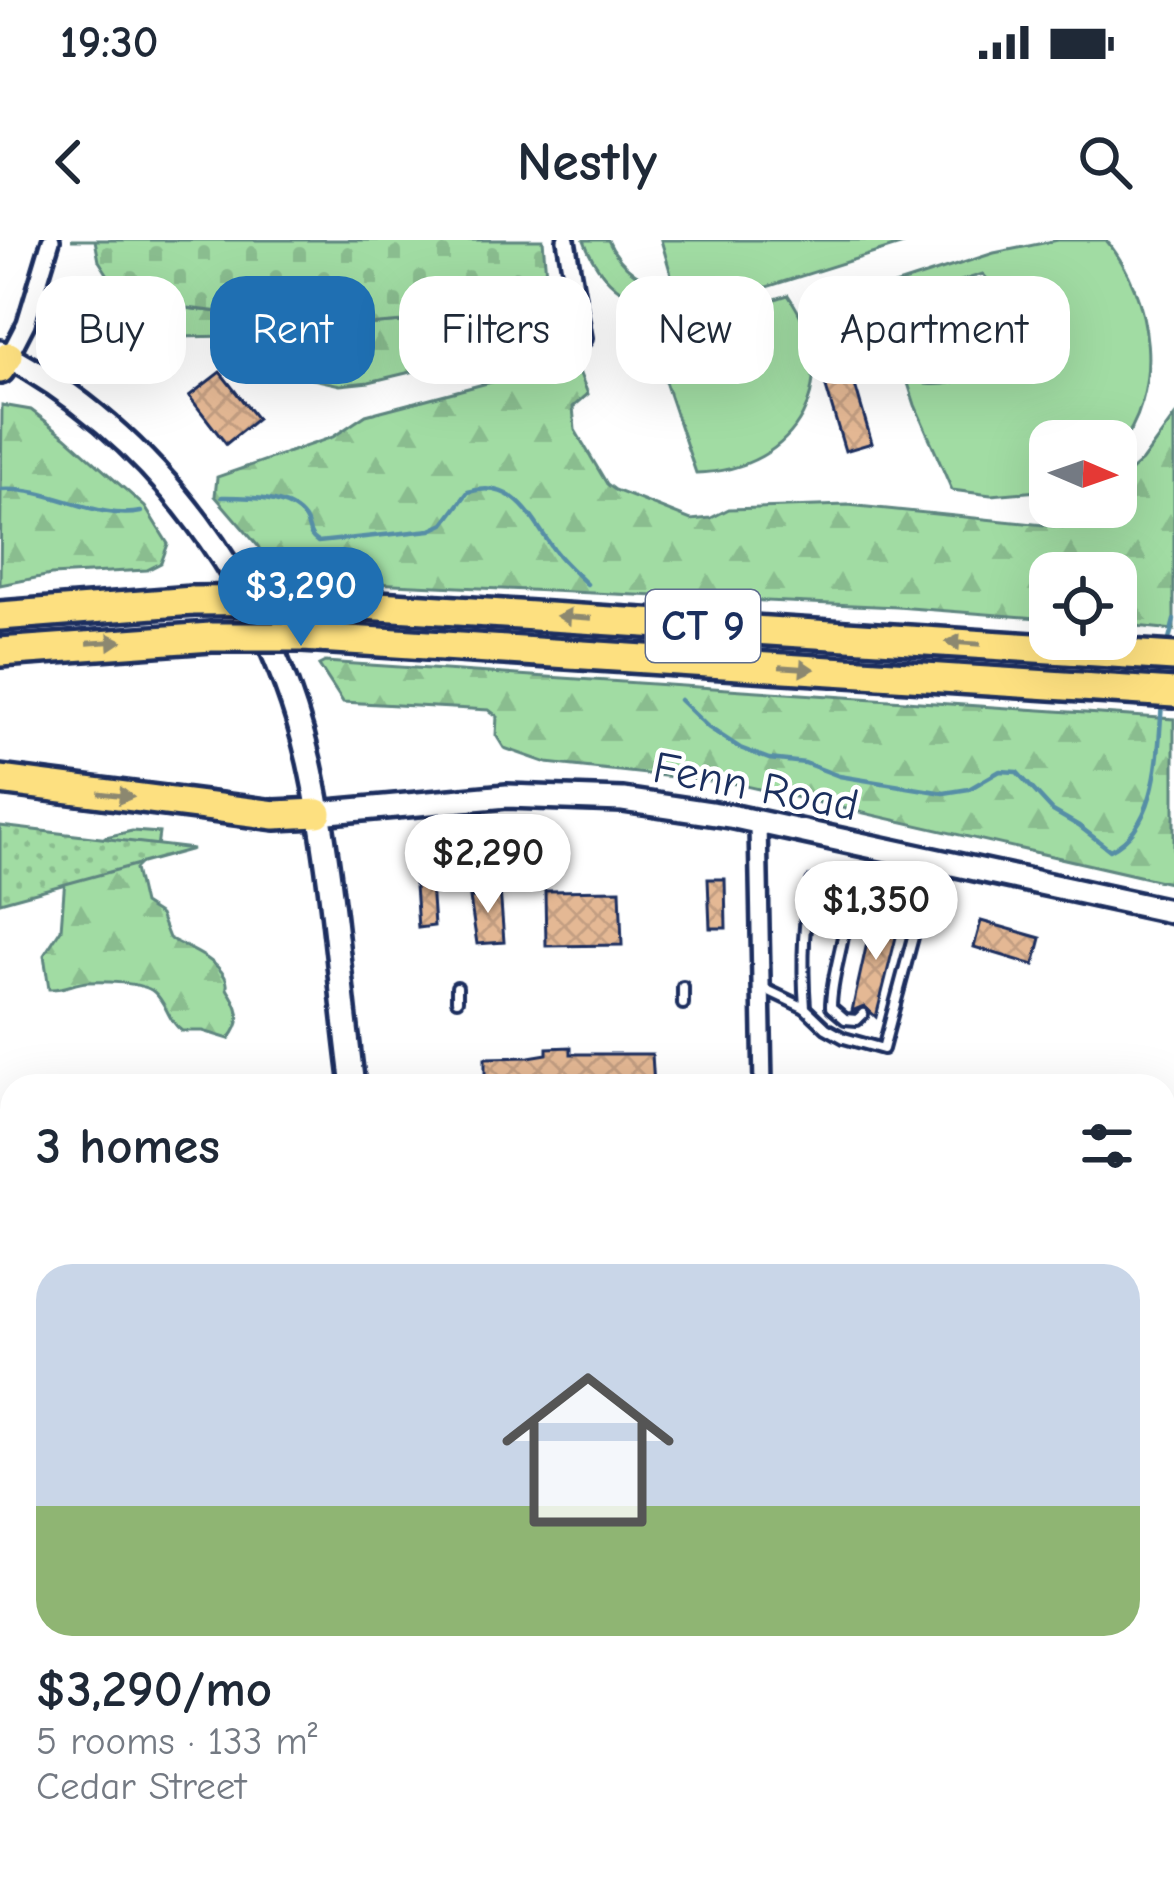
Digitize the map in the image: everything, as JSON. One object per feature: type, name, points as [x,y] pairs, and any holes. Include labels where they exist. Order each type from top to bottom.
[{"type":"highway","name":"CT 9","points":[[0,616],[193,601],[285,600],[1174,657]]},
{"type":"highway","name":"CT 9","points":[[0,652],[211,637],[303,637],[1174,694]]},
{"type":"highway","points":[[0,780],[275,815],[318,813]]},
{"type":"main road","points":[[3,359],[64,391],[130,446],[182,502],[232,577],[269,647],[292,702],[318,813],[351,1074]]},
{"type":"main road","name":"Fenn Road","points":[[318,813],[398,803],[554,796],[633,802],[1174,913]]},
{"type":"street","points":[[3,359],[26,322],[51,240]]},
{"type":"street","points":[[566,240],[573,276]]},
{"type":"street","points":[[758,824],[763,1074]]},
{"type":"lane","points":[[805,1007],[803,939],[808,899],[812,882],[825,877],[841,881],[848,899],[830,1007],[845,1019],[857,1020],[863,1014]]},
{"type":"lane","points":[[761,987],[805,1007],[844,1038],[884,1049],[920,910],[917,897],[897,892],[886,914]]},
{"type":"lane","points":[[682,986],[683,1004]]},
{"type":"lane","points":[[457,987],[457,1000]]},
{"type":"green space","points":[[95,240],[543,240],[546,276],[399,276],[399,322],[375,324],[375,276],[210,276],[210,311],[186,308],[186,276],[109,276],[99,261]]},
{"type":"green space","points":[[584,240],[608,240],[619,259],[640,276],[616,276],[616,287],[592,259]]},
{"type":"green space","points":[[661,240],[916,240],[774,285],[774,276],[672,276]]},
{"type":"green space","points":[[1058,240],[1106,240],[1122,263],[1143,316],[1147,374],[1135,420],[1029,420],[1029,492],[991,495],[952,490],[908,384],[1070,384],[1070,276],[922,276],[994,253]]},
{"type":"green space","points":[[788,295],[798,314],[798,384],[812,384],[802,415],[785,438],[762,456],[732,468],[696,473],[666,384],[774,384],[774,299]]},
{"type":"green space","points":[[186,308],[210,311],[210,336],[186,337]]},
{"type":"green space","points":[[399,322],[399,375],[375,381],[375,324]]},
{"type":"green space","points":[[484,384],[584,384],[588,394],[573,407],[575,430],[607,484],[691,520],[711,518],[729,509],[848,505],[1029,524],[1029,528],[1137,528],[1137,465],[1174,417],[1174,630],[1137,626],[1137,552],[1029,552],[1029,617],[285,579],[271,572],[258,546],[215,496],[217,477],[333,437],[366,415]]},
{"type":"green space","points":[[2,405],[31,410],[145,507],[168,544],[161,563],[147,570],[51,575],[0,585]]},
{"type":"green space","points":[[319,665],[1174,719],[1174,884],[737,784],[547,763],[504,748],[496,735],[497,716],[489,710],[343,702]]},
{"type":"green space","points":[[0,826],[193,849],[0,902]]},
{"type":"green space","points":[[132,831],[159,833],[157,847],[135,869],[143,904],[160,915],[169,938],[208,959],[225,977],[239,1017],[229,1039],[182,1031],[158,996],[141,986],[94,982],[49,989],[44,955],[61,929],[65,878],[105,837]]},
{"type":"building","points":[[210,380],[210,384],[229,384],[257,419],[226,444],[189,396]]},
{"type":"building","points":[[825,384],[855,384],[872,443],[845,451]]},
{"type":"building","points":[[429,856],[434,926],[418,928],[413,857]]},
{"type":"building","points":[[708,879],[725,879],[726,928],[710,928]]},
{"type":"building","points":[[500,889],[504,942],[477,944],[470,898],[473,891]]},
{"type":"building","points":[[620,890],[622,945],[546,946],[545,891]]},
{"type":"building","points":[[874,911],[884,922],[901,917],[876,1017],[864,1006],[852,1011]]},
{"type":"building","points":[[981,921],[1041,938],[1034,965],[974,947]]},
{"type":"building","points":[[571,1047],[571,1054],[652,1054],[653,1074],[485,1074],[485,1058],[529,1057],[547,1054],[547,1048]]},
{"type":"waterway","points":[[0,490],[37,493],[107,512],[141,512]]},
{"type":"waterway","points":[[222,497],[266,499],[289,506],[305,519],[318,542],[431,530],[444,524],[468,492],[498,491],[520,504],[558,555],[587,584]]},
{"type":"waterway","points":[[1168,644],[1174,620]]},
{"type":"waterway","points":[[680,700],[740,748],[839,776],[944,793],[969,789],[1000,771],[1017,772],[1053,811],[1110,850],[1126,839],[1147,806],[1157,765],[1162,703]]}]
